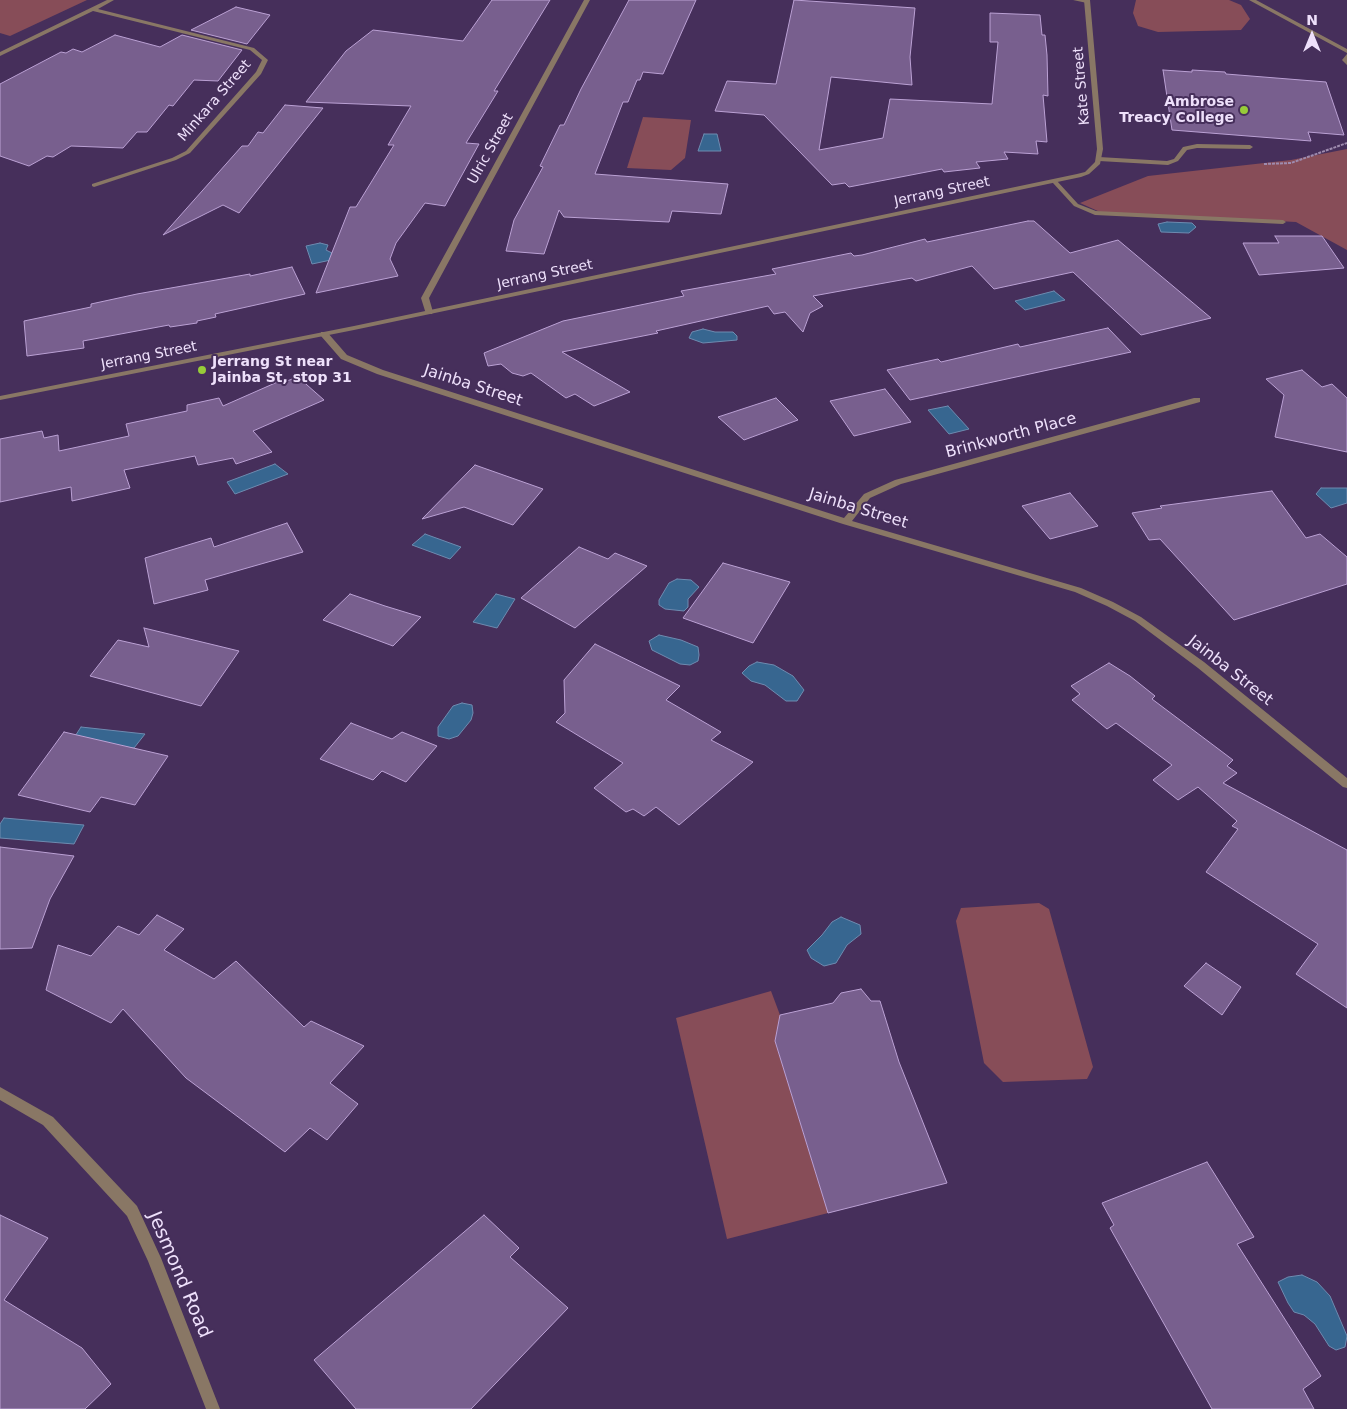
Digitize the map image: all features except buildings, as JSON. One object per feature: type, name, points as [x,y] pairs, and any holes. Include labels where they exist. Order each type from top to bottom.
[{"type":"street","points":[[0,54],[112,0]]},
{"type":"street","name":"Ulric Street","points":[[429,312],[425,298],[587,0]]},
{"type":"street","points":[[1076,0],[1087,0]]},
{"type":"street","name":"Kate Street","points":[[1087,0],[1100,149],[1099,158]]},
{"type":"street","points":[[1252,0],[1347,51]]},
{"type":"street","name":"Minkara Street","points":[[94,9],[252,49],[265,60],[259,73],[188,152],[174,159],[94,185]]},
{"type":"street","points":[[1347,56],[1345,60],[1347,63]]},
{"type":"street","points":[[1099,158],[1168,163],[1176,160],[1185,148],[1197,146],[1250,147]]},
{"type":"street","name":"Jerrang Street","points":[[0,398],[324,334],[1055,182],[1079,176],[1093,168],[1098,163],[1099,158]]},
{"type":"street","points":[[1055,182],[1076,205],[1095,213],[1283,222]]},
{"type":"street","name":"Jainba Street","points":[[324,334],[344,357],[380,372],[846,522],[1078,590],[1110,604],[1138,620],[1200,664],[1347,784]]},
{"type":"street","name":"Brinkworth Place","points":[[846,522],[866,496],[898,482],[1197,400]]},
{"type":"street","name":"Jesmond Road","points":[[0,1093],[48,1121],[132,1211],[154,1258],[213,1409]]},
{"type":"path","points":[[1261,164],[1291,163],[1347,143]]},
{"type":"shaded area","points":[[0,0],[87,0],[10,36],[0,33]]},
{"type":"shaded area","points":[[1136,0],[1229,0],[1241,5],[1250,19],[1241,30],[1158,32],[1138,26],[1133,13]]},
{"type":"shaded area","points":[[643,117],[691,120],[685,158],[671,170],[627,168]]},
{"type":"shaded area","points":[[1347,149],[1347,250],[1296,222],[1100,212],[1080,203],[1148,176],[1291,160]]},
{"type":"shaded area","points":[[1039,903],[1049,909],[1093,1067],[1087,1079],[1003,1082],[984,1063],[956,921],[961,908]]},
{"type":"shaded area","points":[[771,991],[780,1015],[775,1041],[828,1213],[727,1239],[676,1018]]},
{"type":"water","points":[[704,134],[717,134],[721,151],[698,151]]},
{"type":"water","points":[[1167,222],[1192,223],[1196,227],[1189,233],[1161,232],[1158,224]]},
{"type":"water","points":[[320,243],[328,245],[326,250],[334,254],[331,260],[312,264],[306,246]]},
{"type":"water","points":[[1054,291],[1065,300],[1025,310],[1015,301]]},
{"type":"water","points":[[703,329],[715,332],[733,332],[737,336],[737,340],[703,343],[689,338],[692,332]]},
{"type":"water","points":[[948,406],[969,429],[949,434],[928,410]]},
{"type":"water","points":[[275,464],[288,474],[235,494],[227,482]]},
{"type":"water","points":[[1321,488],[1347,488],[1347,503],[1331,508],[1316,494]]},
{"type":"water","points":[[425,534],[461,547],[450,559],[412,545]]},
{"type":"water","points":[[677,579],[691,580],[699,587],[688,599],[688,607],[684,611],[665,609],[659,605],[659,600],[669,583]]},
{"type":"water","points":[[496,594],[515,599],[497,628],[473,622]]},
{"type":"water","points":[[659,635],[681,640],[698,647],[698,661],[690,665],[680,664],[652,650],[649,641]]},
{"type":"water","points":[[757,662],[774,665],[793,676],[804,690],[797,701],[786,701],[765,685],[751,681],[742,673],[749,666]]},
{"type":"water","points":[[462,703],[472,705],[473,713],[471,720],[458,736],[449,739],[438,736],[438,727],[453,706]]},
{"type":"water","points":[[81,727],[145,734],[134,748],[70,744]]},
{"type":"water","points":[[4,818],[84,825],[74,844],[0,838],[0,824]]},
{"type":"water","points":[[841,917],[860,925],[861,934],[847,945],[836,963],[824,966],[811,958],[807,950],[832,922]]},
{"type":"water","points":[[1302,1275],[1317,1282],[1330,1296],[1347,1336],[1345,1347],[1336,1350],[1329,1346],[1315,1324],[1304,1315],[1294,1312],[1288,1303],[1278,1282],[1288,1277]]},
{"type":"place","name":"Ambrose Treacy College","points":[[1244,110]]},
{"type":"place","name":"Jerrang St near Jainba St, stop 31","points":[[202,370]]}]
